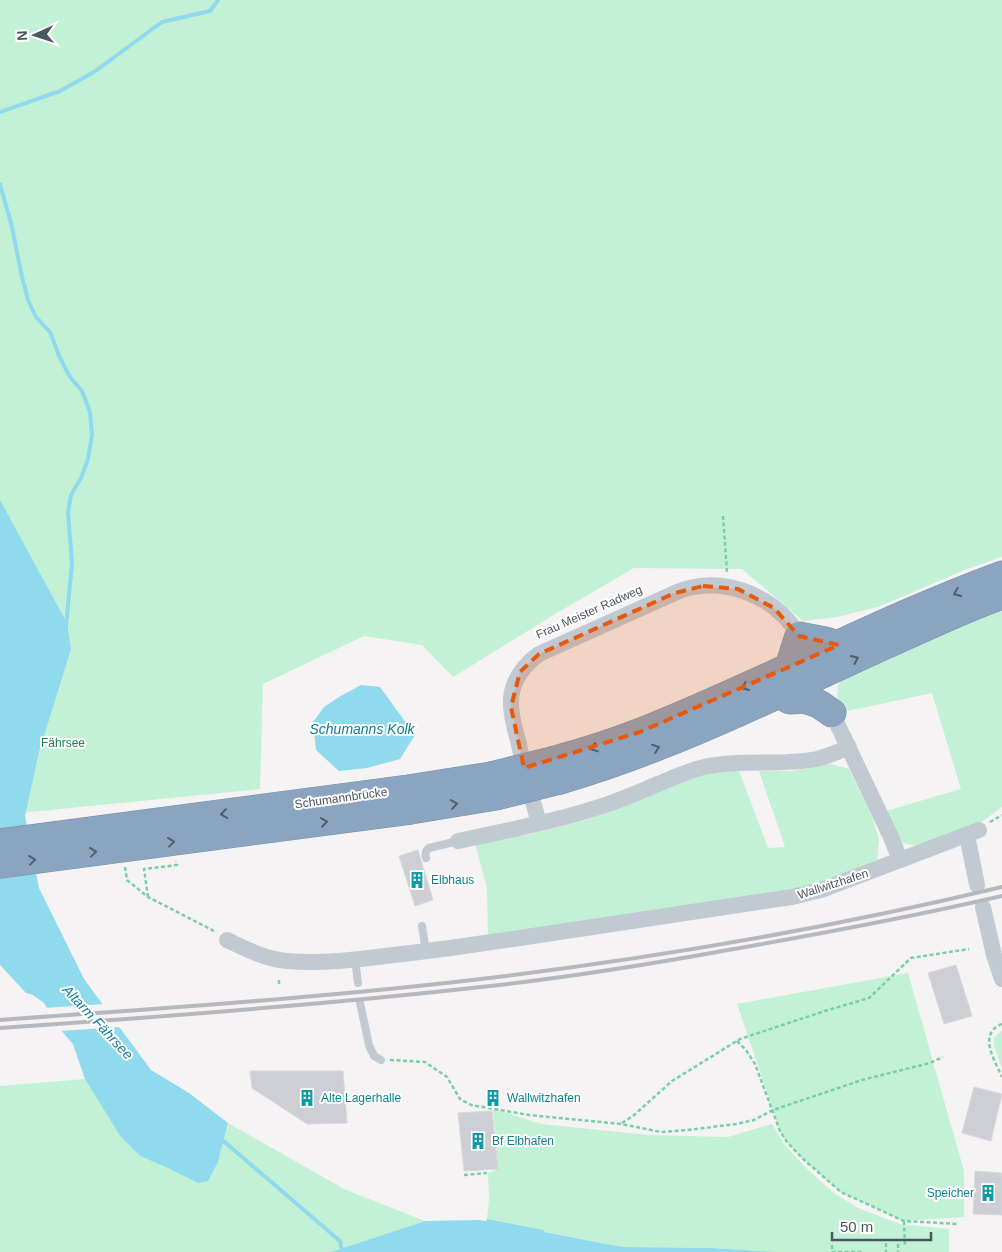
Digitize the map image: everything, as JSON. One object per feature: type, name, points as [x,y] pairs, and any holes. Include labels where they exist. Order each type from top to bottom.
[{"type":"highway","points":[[557,770],[608,744],[704,705],[954,594],[1002,575]]},
{"type":"highway","points":[[557,770],[598,769],[657,748],[969,608],[1002,596]]},
{"type":"highway","points":[[789,667],[799,636],[839,645]]},
{"type":"highway","points":[[826,672],[827,694],[832,713]]},
{"type":"highway","points":[[779,694],[790,700],[804,699],[818,704],[832,713]]},
{"type":"highway","name":"Schumannbrücke","points":[[274,818],[410,800],[493,786],[557,770]]},
{"type":"highway","points":[[0,864],[60,846],[274,818]]},
{"type":"highway","points":[[0,843],[60,846],[132,857],[274,818]]},
{"type":"street","points":[[539,823],[511,707],[516,680],[526,665],[539,654],[675,593],[703,586],[728,587],[762,599],[783,616],[799,636]]},
{"type":"street","points":[[832,713],[900,860]]},
{"type":"street","points":[[458,841],[585,812],[643,791],[685,772],[704,767],[732,763],[800,761],[849,748]]},
{"type":"street","name":"Wallwitzhafen","points":[[226,940],[251,952],[284,961],[355,960],[426,951],[792,897],[821,890],[973,832],[978,885]]},
{"type":"street","points":[[983,907],[994,955],[1002,979]]},
{"type":"lane","points":[[426,858],[426,850],[429,848],[458,841]]},
{"type":"lane","points":[[422,926],[426,951]]},
{"type":"lane","points":[[355,960],[358,983]]},
{"type":"lane","points":[[360,1003],[374,1056],[381,1060]]},
{"type":"path","points":[[723,516],[728,587]]},
{"type":"path","points":[[148,897],[144,869],[177,865],[176,861],[132,857],[127,880],[148,897],[213,931],[226,940]]},
{"type":"path","points":[[621,1124],[633,1116],[672,1081],[738,1041],[869,998],[912,958],[969,949]]},
{"type":"path","points":[[279,980],[279,985]]},
{"type":"path","points":[[1002,1024],[995,1027],[989,1036],[990,1051],[1002,1077]]},
{"type":"path","points":[[738,1041],[755,1064],[780,1131],[787,1142],[802,1158],[841,1192],[904,1221],[958,1224]]},
{"type":"path","points":[[381,1060],[424,1062],[447,1077],[460,1099],[471,1105],[529,1115],[621,1124],[661,1132],[736,1124],[754,1120],[773,1110],[862,1080],[930,1063],[943,1057]]},
{"type":"path","points":[[464,1175],[487,1173]]},
{"type":"path","points":[[904,1221],[904,1248]]},
{"type":"path","points":[[886,1243],[886,1252]]},
{"type":"path","points":[[898,1244],[898,1252]]},
{"type":"path","points":[[832,1245],[832,1252],[864,1252]]},
{"type":"highlighted area","points":[[703,586],[738,589],[774,608],[799,636],[839,645],[640,732],[524,768],[511,707],[520,672],[539,654],[675,593]]},
{"type":"green space","points":[[0,0],[1002,0],[1002,557],[967,569],[878,607],[837,617],[803,621],[742,569],[634,568],[453,677],[422,645],[364,636],[263,684],[260,789],[0,815]]},
{"type":"green space","points":[[1002,608],[1002,807],[980,823],[917,846],[898,842],[886,811],[961,789],[932,693],[843,712],[837,696],[838,686],[843,677],[879,663],[960,624]]},
{"type":"green space","points":[[831,764],[849,769],[872,816],[879,840],[877,860],[821,883],[795,891],[488,936],[487,889],[475,843],[531,834],[586,820],[707,772],[738,768],[768,848],[785,847],[759,771],[793,771]]},
{"type":"green space","points":[[908,973],[964,1171],[964,1217],[904,1221],[841,1192],[802,1158],[787,1142],[780,1131],[737,1004]]},
{"type":"green space","points":[[1002,1030],[1002,1069],[994,1045],[994,1038]]},
{"type":"green space","points":[[85,1079],[120,1136],[140,1156],[170,1169],[218,1162],[228,1123],[344,1189],[425,1221],[331,1252],[0,1252],[0,1086]]},
{"type":"green space","points":[[493,1110],[541,1124],[649,1135],[728,1137],[772,1124],[784,1144],[805,1167],[834,1193],[858,1208],[900,1224],[949,1229],[949,1252],[778,1252],[711,1248],[625,1247],[543,1232],[544,1230],[487,1219],[489,1199],[488,1173],[498,1169]]},
{"type":"water","name":"Fährsee","points":[[0,500],[67,623],[71,649],[39,752],[25,816],[39,888],[84,979],[151,1070],[189,1093],[228,1123],[218,1162],[208,1181],[198,1183],[140,1156],[120,1136],[85,1079],[73,1044],[59,1028],[44,1003],[33,995],[26,993],[0,965]]},
{"type":"water","name":"Schumanns Kolk","points":[[361,685],[380,687],[415,735],[400,759],[367,768],[339,771],[316,750],[313,722],[324,707]]},
{"type":"water","points":[[487,1219],[625,1247],[711,1248],[778,1252],[331,1252],[425,1221],[486,1221]]},
{"type":"pier","points":[[105,1004],[122,1027],[59,1031],[44,1008]]},
{"type":"building","name":"Elbhaus","points":[[418,850],[433,900],[415,906],[399,856]]},
{"type":"building","points":[[956,965],[972,1016],[944,1024],[928,973]]},
{"type":"building","name":"Alte Lagerhalle","points":[[250,1071],[343,1071],[347,1123],[307,1124],[252,1088]]},
{"type":"building","points":[[974,1087],[1002,1094],[991,1141],[962,1133]]},
{"type":"building","name":"Bf Elbhafen","points":[[492,1111],[498,1169],[464,1171],[458,1113]]},
{"type":"building","name":"Speicher","points":[[975,1171],[1002,1173],[1002,1215],[973,1214]]},
{"type":"waterway","points":[[0,112],[60,91],[94,72],[162,22],[210,11],[218,0]]},
{"type":"waterway","points":[[0,184],[12,227],[28,300],[36,317],[50,332],[60,358],[70,377],[82,391],[90,412],[92,435],[88,459],[81,478],[71,495],[68,512],[72,563],[66,627]]},
{"type":"waterway","name":"Altarm Fährsee","points":[[220,1138],[340,1241],[342,1252]]},
{"type":"railway","points":[[0,1020],[301,997],[421,986],[547,971],[808,929],[1002,887]]},
{"type":"railway","points":[[0,1028],[301,1005],[543,980],[797,938],[1002,896]]},
{"type":"place","name":"Elbhaus","points":[[417,880]]},
{"type":"place","name":"Alte Lagerhalle","points":[[307,1098]]},
{"type":"place","name":"Wallwitzhafen","points":[[493,1098]]},
{"type":"place","name":"Bf Elbhafen","points":[[478,1141]]},
{"type":"place","name":"Speicher","points":[[988,1193]]}]
